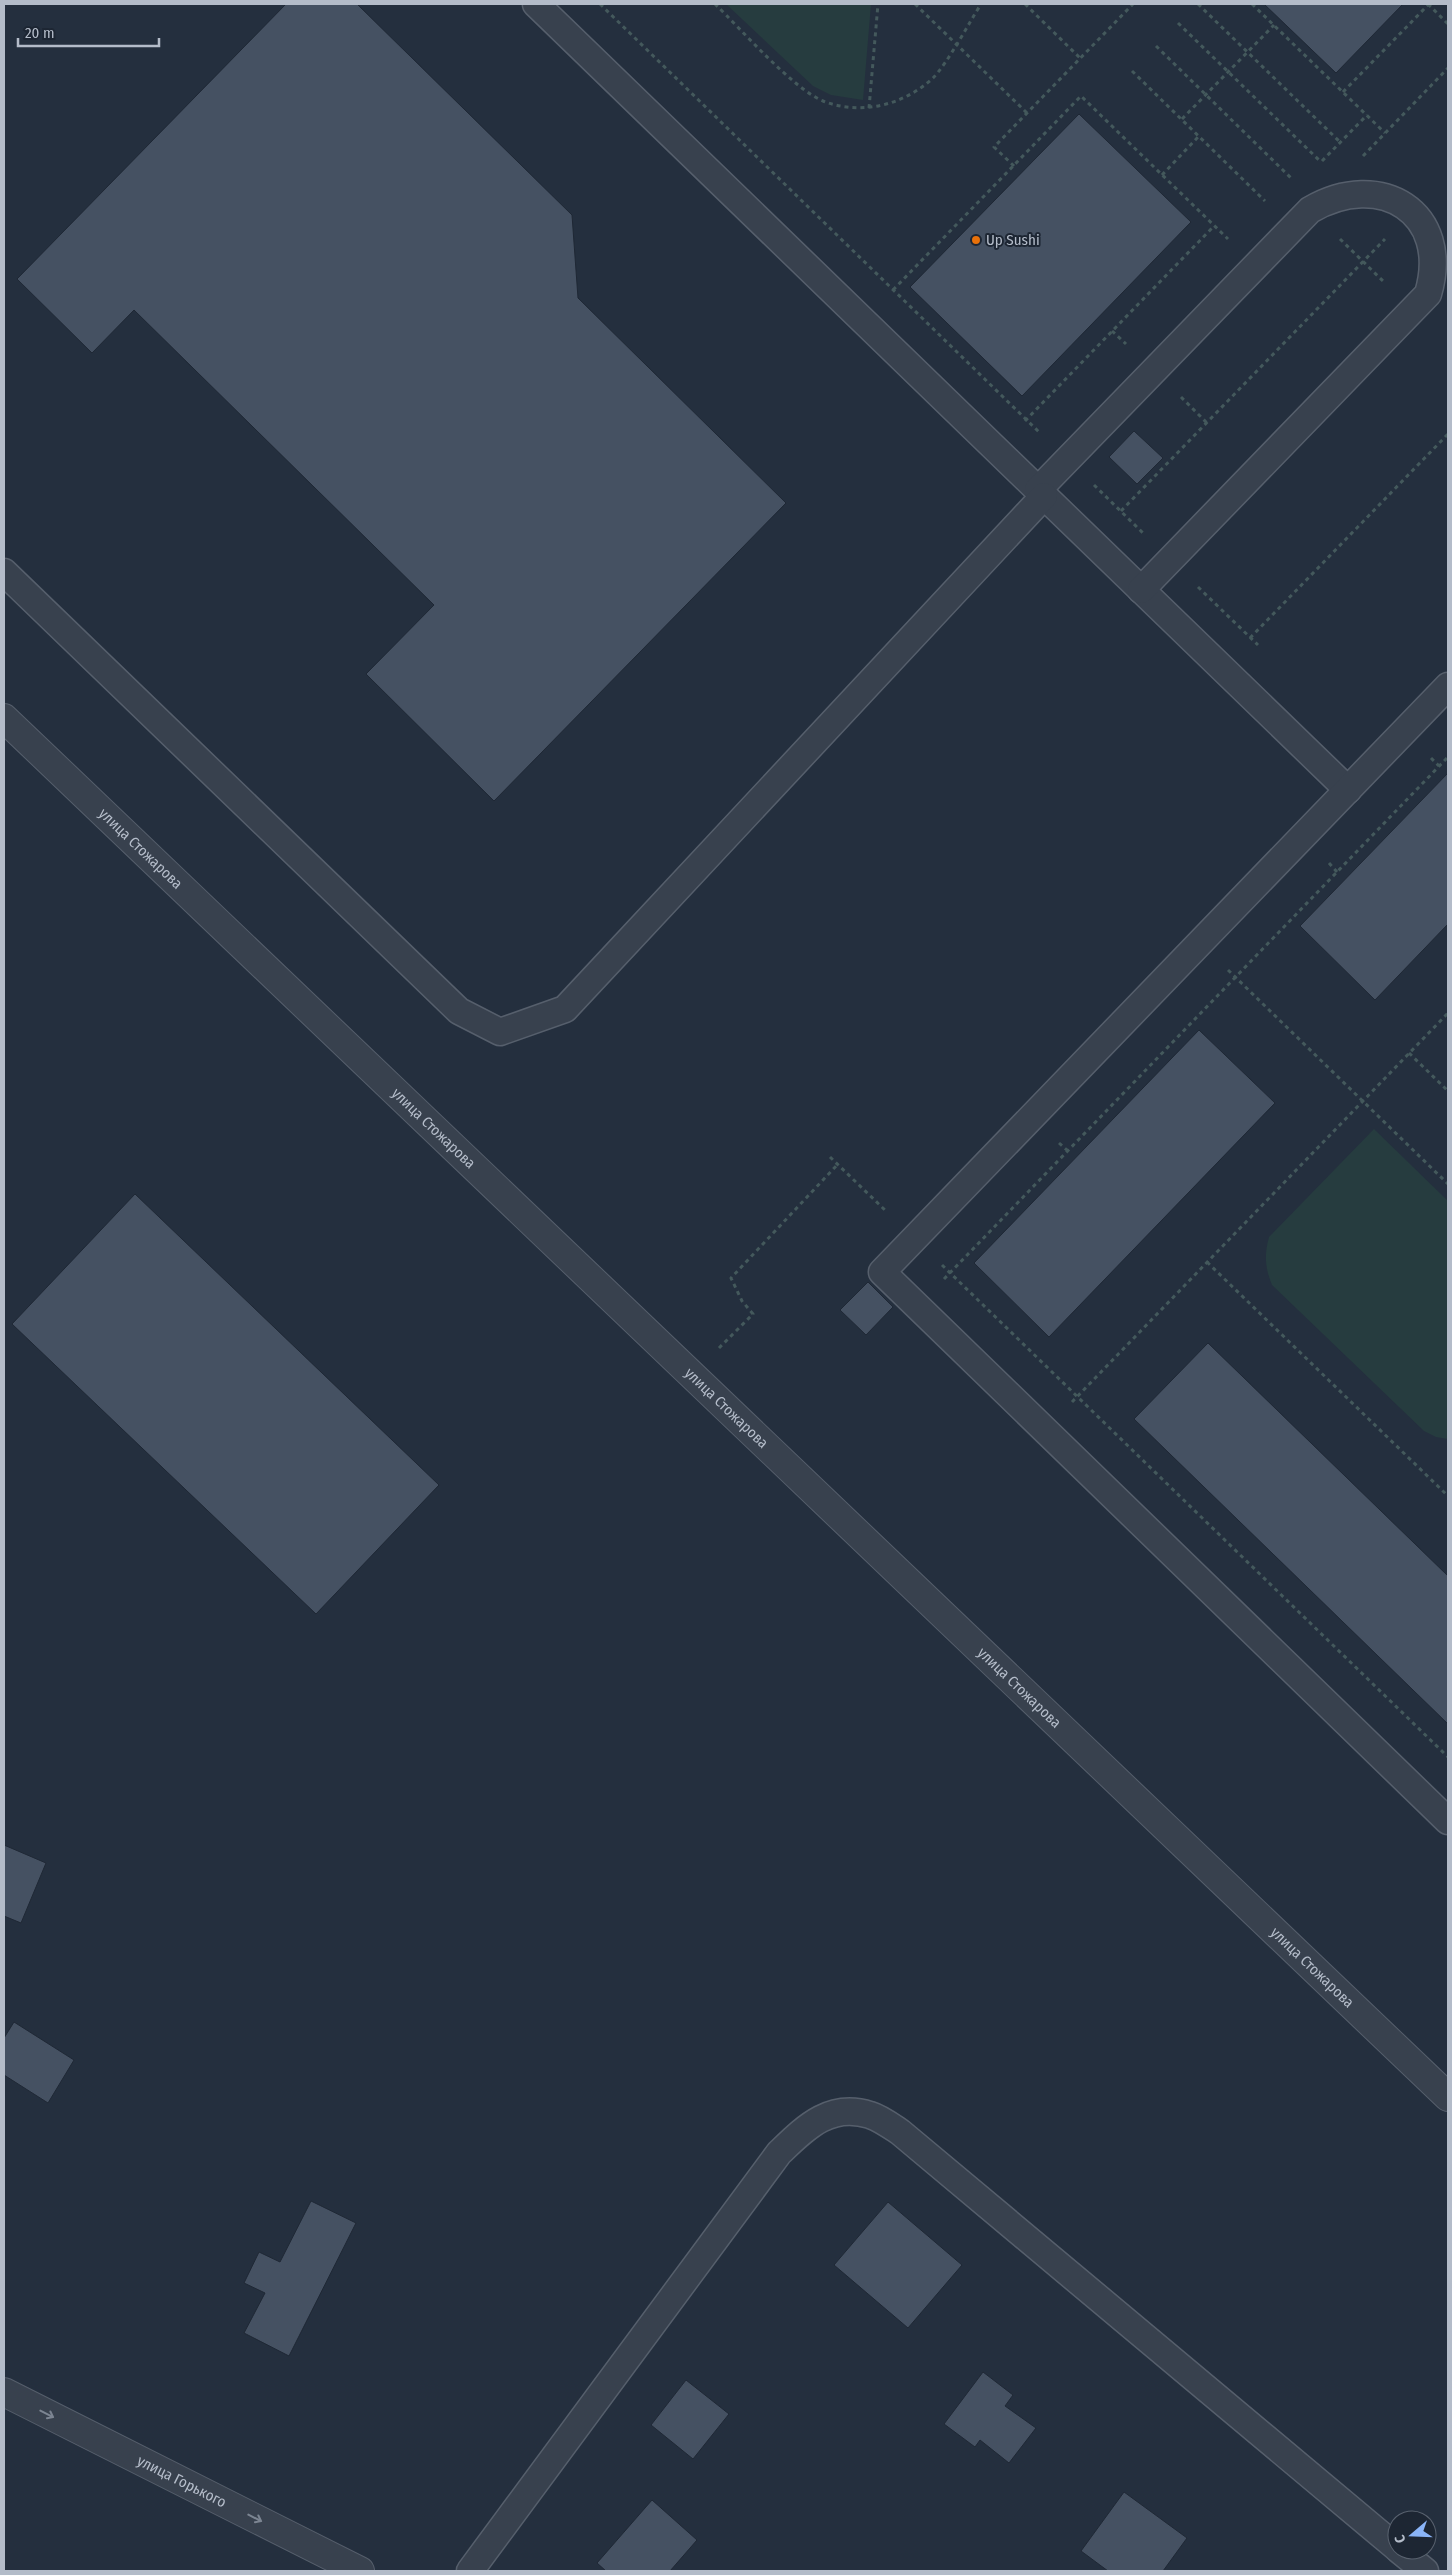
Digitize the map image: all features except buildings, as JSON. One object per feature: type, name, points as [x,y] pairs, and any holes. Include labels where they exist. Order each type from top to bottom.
[{"type":"street","name":"улица Стожарова","points":[[4,718],[1448,2098]]},
{"type":"street","name":"улица Горького","points":[[4,2392],[360,2571]]},
{"type":"lane","points":[[536,4],[1348,790]]},
{"type":"lane","points":[[4,572],[459,1011],[500,1032],[565,1010],[1041,493],[1068,460],[1310,210],[1340,196],[1358,193],[1387,197],[1401,202],[1421,221],[1430,239],[1434,260],[1433,278],[1428,294],[1140,590]]},
{"type":"lane","points":[[1448,686],[882,1272],[1448,1821]]},
{"type":"lane","points":[[470,2571],[780,2153],[807,2126],[836,2111],[869,2115],[900,2132],[1387,2540]]},
{"type":"lane","points":[[1412,2560],[1425,2571]]},
{"type":"path","points":[[600,4],[1264,651]]},
{"type":"path","points":[[715,4],[801,87],[823,100],[848,107],[870,108],[896,102],[916,91],[934,76],[981,4]]},
{"type":"path","points":[[870,108],[878,4]]},
{"type":"path","points":[[915,4],[1027,113]]},
{"type":"path","points":[[1025,4],[1080,58]]},
{"type":"path","points":[[1014,166],[994,147],[1133,4]]},
{"type":"path","points":[[1198,4],[1340,142]]},
{"type":"path","points":[[1252,4],[1385,133]]},
{"type":"path","points":[[1343,92],[1429,4],[1448,24]]},
{"type":"path","points":[[1178,23],[1321,162]]},
{"type":"path","points":[[1182,119],[1274,25]]},
{"type":"path","points":[[1156,46],[1298,185]]},
{"type":"path","points":[[1358,161],[1448,68]]},
{"type":"path","points":[[1132,71],[1268,203]]},
{"type":"path","points":[[893,290],[1081,96],[1256,266]]},
{"type":"path","points":[[1316,168],[1367,115]]},
{"type":"path","points":[[1162,175],[1199,136]]},
{"type":"path","points":[[1310,210],[1413,310]]},
{"type":"path","points":[[1121,511],[1412,212]]},
{"type":"path","points":[[997,450],[1214,226]]},
{"type":"path","points":[[1250,638],[1448,434]]},
{"type":"path","points":[[917,1306],[1448,757]]},
{"type":"path","points":[[1200,943],[1448,1184]]},
{"type":"path","points":[[1044,1430],[1448,1013]]},
{"type":"path","points":[[1409,1053],[1448,1091]]},
{"type":"path","points":[[830,1157],[1448,1756]]},
{"type":"path","points":[[692,1375],[753,1314],[742,1301],[731,1278],[838,1164]]},
{"type":"path","points":[[1207,1262],[1448,1496]]},
{"type":"green space","points":[[726,4],[871,4],[863,100],[831,95],[813,86]]},
{"type":"green space","points":[[1374,1129],[1448,1201],[1448,1439],[1436,1437],[1424,1431],[1272,1285],[1268,1273],[1266,1250],[1269,1237]]},
{"type":"place","name":"Up Sushi","points":[[976,240]]}]
